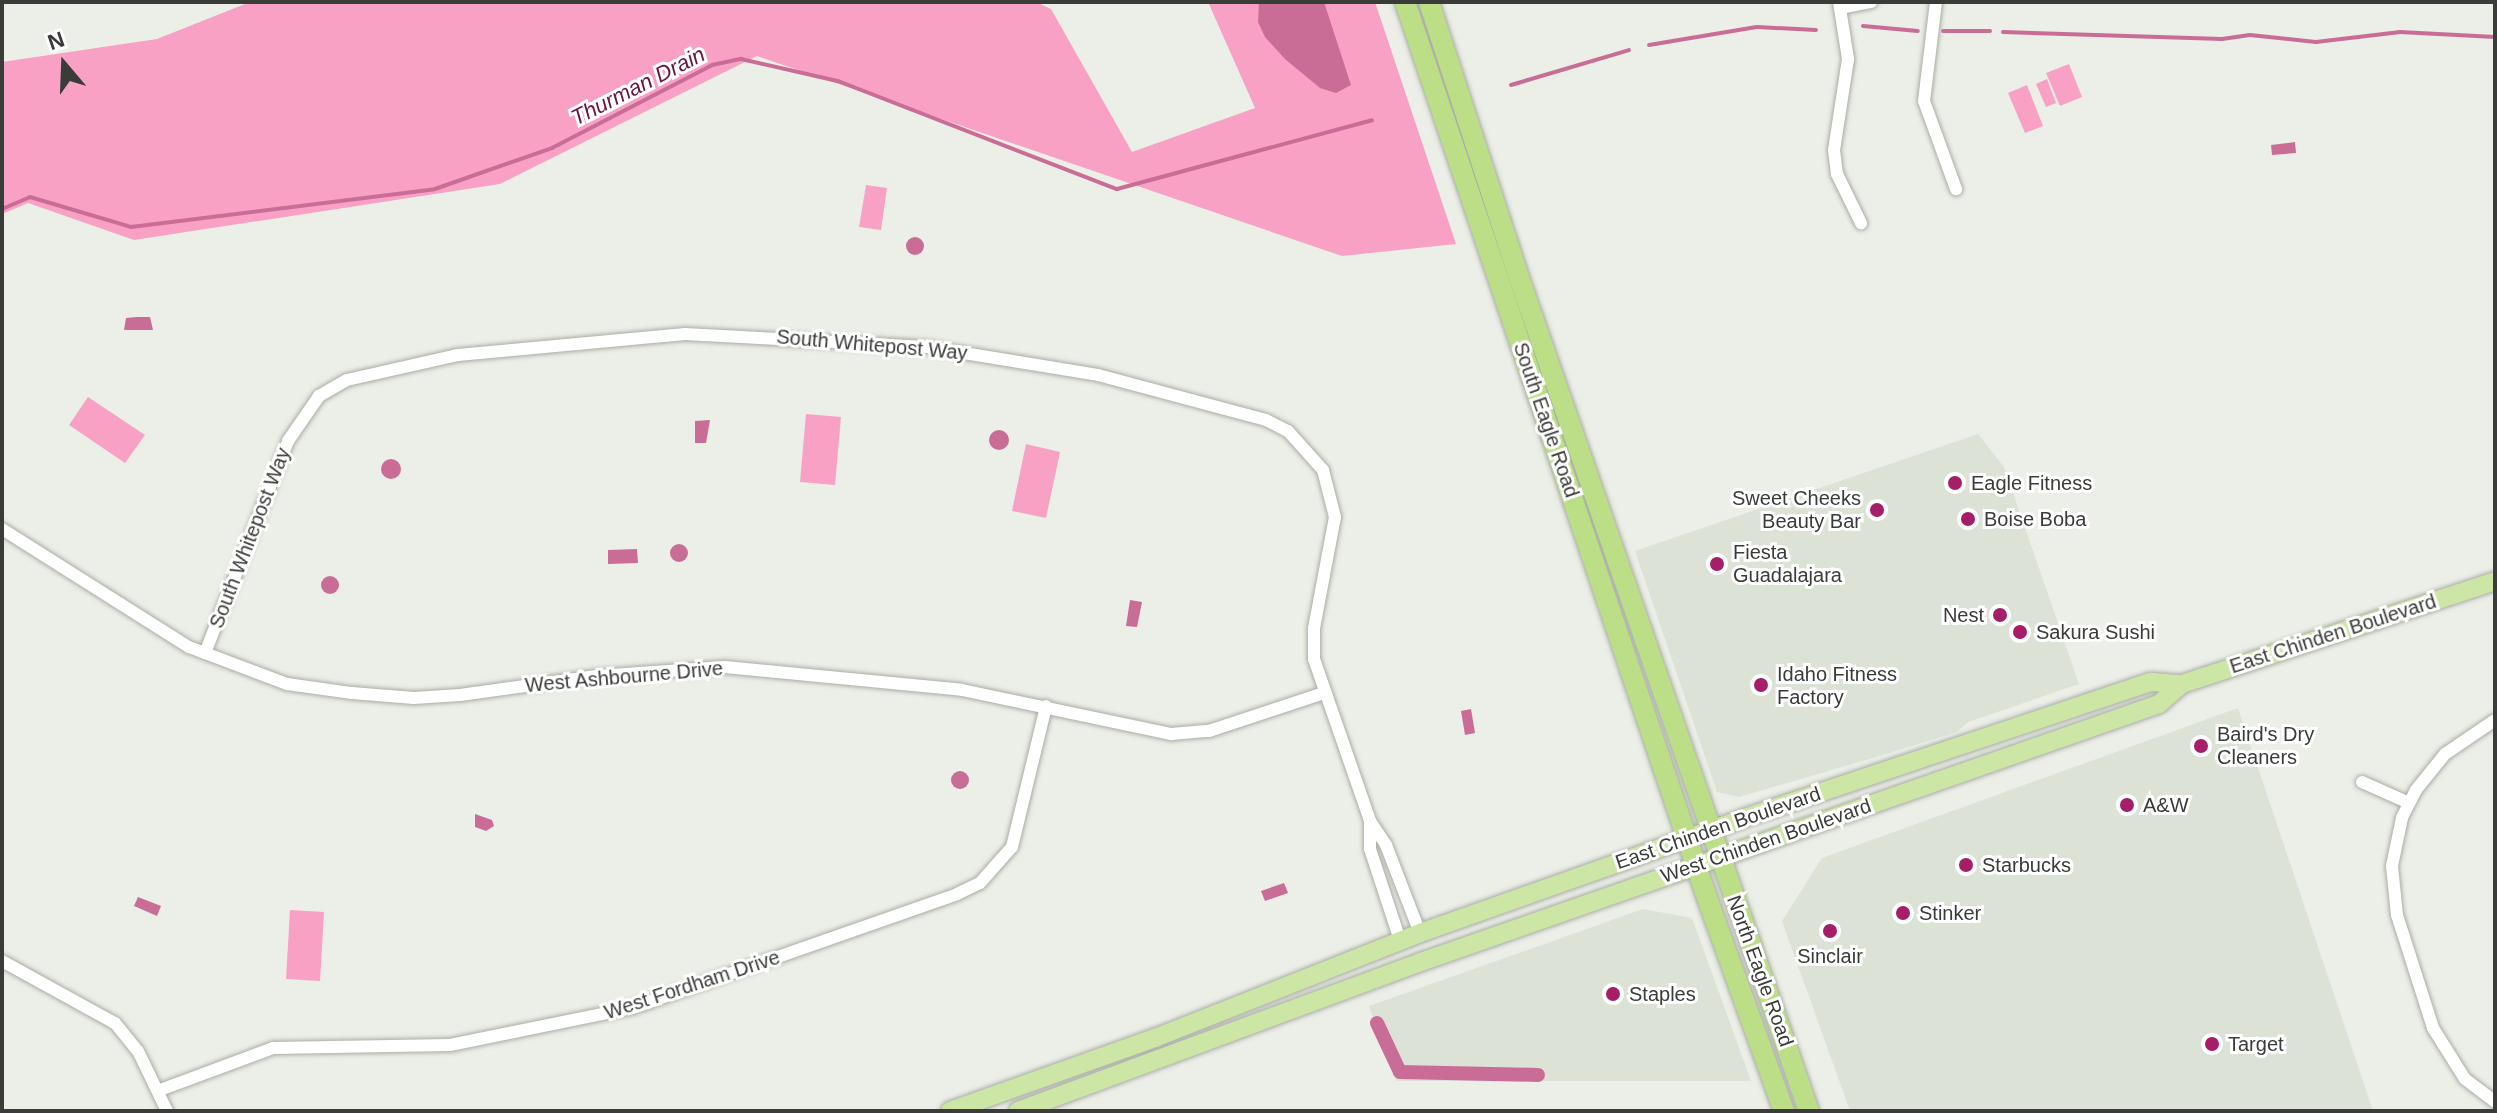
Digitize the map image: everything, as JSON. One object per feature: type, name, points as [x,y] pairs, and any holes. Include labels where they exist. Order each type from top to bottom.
[{"type":"highway","name":"South Eagle Road","points":[[1405,2],[1687,838]]},
{"type":"highway","points":[[1417,2],[1436,61],[1453,73]]},
{"type":"highway","name":"South Eagle Road","points":[[1429,2],[1528,302],[1711,830]]},
{"type":"highway","points":[[1437,97],[1457,113],[1507,267],[1518,295],[1528,302]]},
{"type":"highway","name":"North Eagle Road","points":[[1711,830],[1809,1111]]},
{"type":"highway","name":"North Eagle Road","points":[[1687,838],[1784,1111]]},
{"type":"main road","name":"East Chinden Boulevard","points":[[950,1111],[1155,1038],[1400,940],[1687,838],[2151,682],[2182,684],[2495,581]]},
{"type":"main road","name":"West Chinden Boulevard","points":[[1018,1111],[1345,990],[2159,704],[2182,684]]},
{"type":"main road","points":[[2010,757],[2034,736],[2092,715],[2101,698]]},
{"type":"main road","points":[[964,1111],[982,1100]]},
{"type":"street","points":[[1861,223],[1837,174],[1834,150],[1848,59],[1840,5],[1871,2]]},
{"type":"street","points":[[1936,2],[1924,101],[1956,189]]},
{"type":"street","name":"South Whitepost Way","points":[[205,653],[288,441],[319,396],[347,380],[458,355],[627,338],[779,337],[1013,359],[1183,396],[1288,431],[1323,470],[1335,517],[1314,628],[1314,659],[1370,821],[1386,845],[1420,933]]},
{"type":"street","name":"West Ashbourne Drive","points":[[2,529],[205,653],[287,684],[414,698],[725,667],[877,678],[1046,706],[1171,734],[1209,731],[1324,693]]},
{"type":"street","name":"West Fordham Drive","points":[[160,1090],[273,1048],[450,1045],[632,1008],[957,894],[980,883],[1012,847],[1046,706]]},
{"type":"street","points":[[2495,720],[2445,754],[2409,803],[2392,866],[2397,915],[2442,1047],[2482,1093],[2495,1102]]},
{"type":"street","points":[[2362,782],[2409,803]]},
{"type":"street","name":"South Whitepost Way","points":[[1370,821],[1370,849],[1400,940]]},
{"type":"street","points":[[2,961],[115,1023],[160,1090],[167,1111]]},
{"type":"shaded area","points":[[250,2],[1036,2],[1051,9],[1132,152],[1255,108],[1208,2],[1375,2],[1456,244],[1342,256],[757,56],[500,184],[134,240],[28,203],[2,214],[2,62],[157,39]]},
{"type":"shaded area","points":[[1259,2],[1324,2],[1351,85],[1336,93],[1320,88],[1285,59],[1265,37],[1258,22]]},
{"type":"shaded area","points":[[2069,64],[2082,97],[2060,106],[2046,73]]},
{"type":"shaded area","points":[[2047,79],[2056,103],[2046,107],[2036,84]]},
{"type":"shaded area","points":[[2027,85],[2043,126],[2025,133],[2008,93]]},
{"type":"shaded area","points":[[2295,142],[2296,153],[2272,155],[2271,145]]},
{"type":"shaded area","points":[[866,185],[887,188],[881,230],[859,227]]},
{"type":"shaded area","points":[[915,237],[924,246],[915,255],[906,246]]},
{"type":"shaded area","points":[[150,317],[153,330],[124,330],[126,318]]},
{"type":"shaded area","points":[[88,397],[145,435],[125,463],[69,425]]},
{"type":"shaded area","points":[[806,414],[841,417],[835,485],[800,482]]},
{"type":"shaded area","points":[[710,420],[706,443],[695,443],[695,421]]},
{"type":"shaded area","points":[[999,430],[1006,433],[1009,440],[1006,447],[999,450],[992,447],[989,440],[992,433]]},
{"type":"shaded area","points":[[1978,434],[2004,467],[2079,684],[1968,722],[1957,732],[1866,760],[1739,797],[1717,792],[1635,551]]},
{"type":"shaded area","points":[[1026,444],[1060,452],[1046,518],[1012,511]]},
{"type":"shaded area","points":[[391,459],[398,462],[401,469],[398,476],[391,479],[384,476],[381,469],[384,462]]},
{"type":"shaded area","points":[[679,544],[688,553],[679,562],[670,553]]},
{"type":"shaded area","points":[[637,549],[638,563],[608,564],[608,550]]},
{"type":"shaded area","points":[[330,576],[339,585],[330,594],[321,585]]},
{"type":"shaded area","points":[[1130,600],[1142,602],[1137,627],[1126,626]]},
{"type":"shaded area","points":[[2238,708],[2373,1111],[1850,1111],[1782,921],[1822,858]]},
{"type":"shaded area","points":[[1471,709],[1475,733],[1465,735],[1461,711]]},
{"type":"shaded area","points":[[960,771],[969,780],[960,789],[951,780]]},
{"type":"shaded area","points":[[475,814],[492,820],[494,826],[486,831],[475,827]]},
{"type":"shaded area","points":[[1284,883],[1288,893],[1265,901],[1261,891]]},
{"type":"shaded area","points":[[138,897],[161,906],[157,916],[134,906]]},
{"type":"shaded area","points":[[1643,909],[1692,918],[1751,1081],[1396,1081],[1369,1006]]},
{"type":"shaded area","points":[[290,910],[324,912],[320,981],[286,979]]},
{"type":"waterway","name":"Thurman Drain","points":[[1863,26],[1918,31]]},
{"type":"waterway","name":"Thurman Drain","points":[[1649,45],[1757,27],[1816,30]]},
{"type":"waterway","name":"Thurman Drain","points":[[1943,31],[1990,31]]},
{"type":"waterway","name":"Thurman Drain","points":[[2003,32],[2222,39],[2250,35],[2316,42],[2400,32],[2495,37]]},
{"type":"waterway","name":"Thurman Drain","points":[[1511,85],[1629,50]]},
{"type":"waterway","name":"Thurman Drain","points":[[2,209],[30,197],[131,227],[435,189],[552,148],[712,65],[741,59],[838,81],[1117,189],[1372,120]]},
{"type":"waterway","points":[[1377,1023],[1400,1072],[1538,1075]]},
{"type":"place","name":"Eagle Fitness","points":[[1955,483]]},
{"type":"place","name":"Sweet Cheeks Beauty Bar","points":[[1877,510]]},
{"type":"place","name":"Boise Boba","points":[[1968,519]]},
{"type":"place","name":"Fiesta Guadalajara","points":[[1717,564]]},
{"type":"place","name":"Nest","points":[[2000,615]]},
{"type":"place","name":"Sakura Sushi","points":[[2020,632]]},
{"type":"place","name":"Idaho Fitness Factory","points":[[1761,685]]},
{"type":"place","name":"Baird's Dry Cleaners","points":[[2201,746]]},
{"type":"place","name":"A&W","points":[[2127,805]]},
{"type":"place","name":"Starbucks","points":[[1966,865]]},
{"type":"place","name":"Stinker","points":[[1903,913]]},
{"type":"place","name":"Sinclair","points":[[1830,931]]},
{"type":"place","name":"Staples","points":[[1613,994]]},
{"type":"place","name":"Target","points":[[2212,1044]]}]
